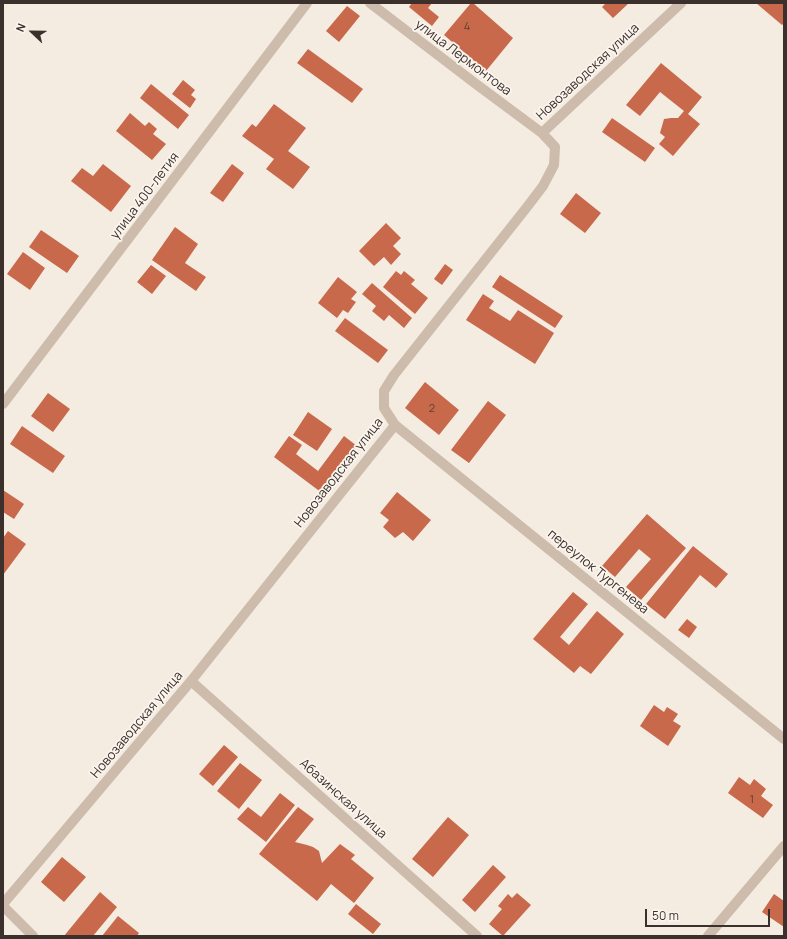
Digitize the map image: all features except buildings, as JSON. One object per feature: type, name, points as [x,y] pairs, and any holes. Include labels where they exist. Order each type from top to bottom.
[{"type":"street","name":"улица 400-летия","points":[[3,404],[307,3]]},
{"type":"street","name":"улица Лермонтова","points":[[370,3],[542,133]]},
{"type":"street","name":"Новозаводская улица","points":[[3,905],[191,681],[395,424],[384,408],[384,391],[394,375],[527,208],[543,186],[554,165],[555,147],[542,133],[681,3]]},
{"type":"street","name":"переулок Тургенева","points":[[395,424],[784,739]]},
{"type":"street","name":"Абазинская улица","points":[[191,681],[477,936]]},
{"type":"street","points":[[708,936],[784,846]]},
{"type":"street","points":[[3,905],[33,936]]}]
